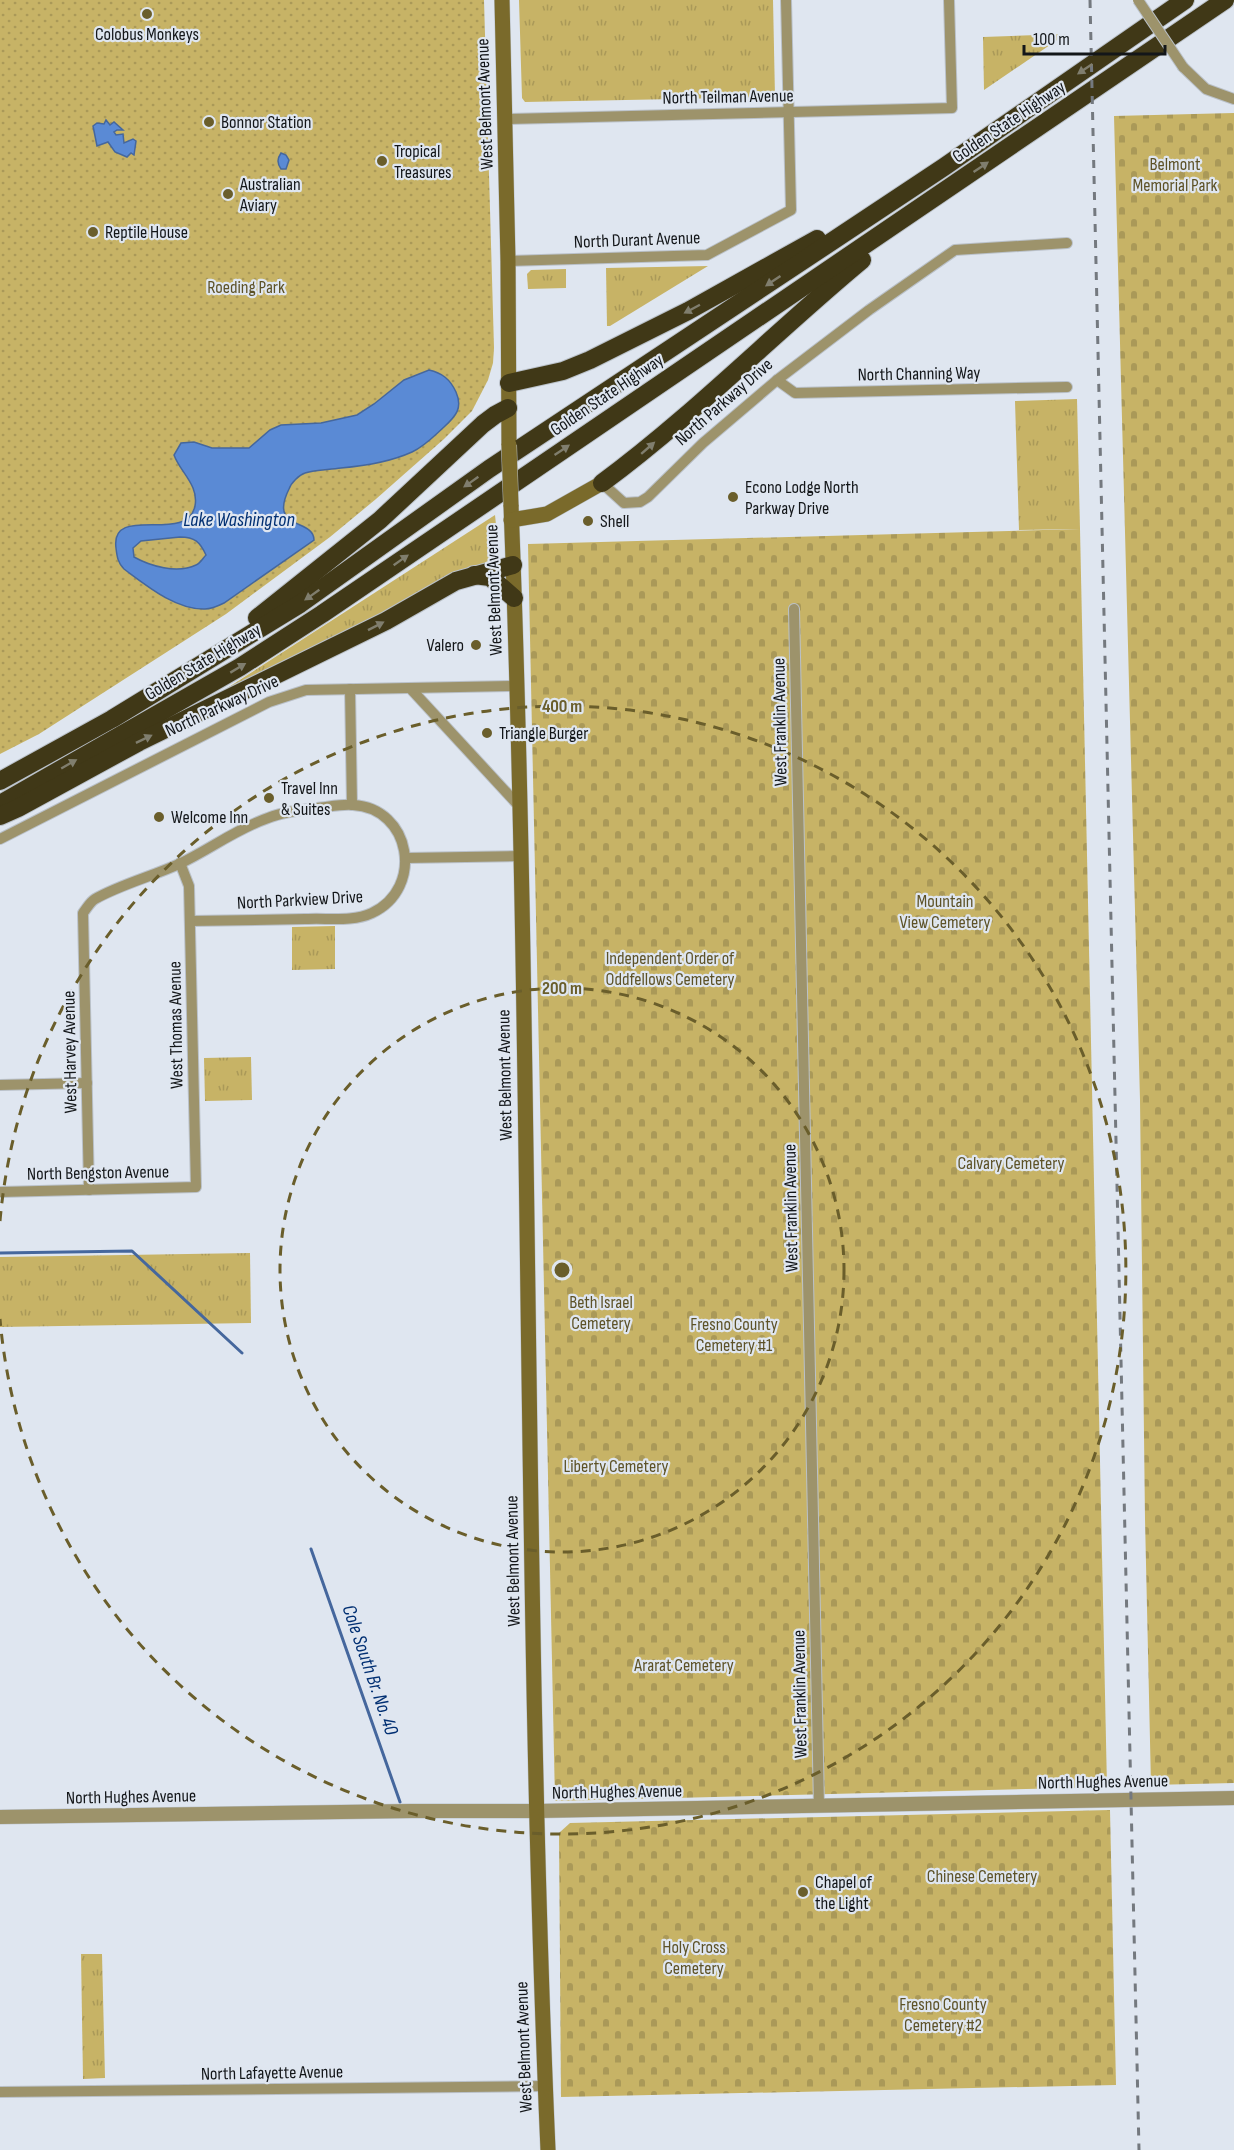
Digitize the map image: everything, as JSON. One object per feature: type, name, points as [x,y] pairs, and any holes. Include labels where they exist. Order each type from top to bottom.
[{"type":"highway","name":"Golden State Highway","points":[[0,781],[112,719],[300,604],[489,470],[944,167],[1185,0]]},
{"type":"highway","name":"Golden State Highway","points":[[0,804],[240,667],[322,615],[1225,0]]},
{"type":"highway","points":[[508,383],[563,372],[590,360],[688,311],[944,167]]},
{"type":"highway","points":[[602,483],[644,452],[816,298],[932,200]]},
{"type":"highway","points":[[190,672],[228,638],[291,592],[380,520],[483,424],[508,408]]},
{"type":"highway","points":[[0,816],[139,742],[386,621],[456,581],[474,574],[513,565]]},
{"type":"highway","points":[[474,574],[490,578],[513,598]]},
{"type":"main road","name":"West Belmont Avenue","points":[[502,0],[506,119],[508,408],[519,806],[537,1811],[548,2150]]},
{"type":"main road","points":[[511,513],[547,514],[602,483]]},
{"type":"street","points":[[786,0],[789,112]]},
{"type":"street","name":"North Teilman Avenue","points":[[506,119],[952,108],[949,0]]},
{"type":"street","points":[[1138,0],[1183,67],[1206,89],[1234,99]]},
{"type":"street","name":"North Durant Avenue","points":[[508,261],[707,255],[791,210],[789,112]]},
{"type":"street","name":"North Parkway Drive","points":[[602,483],[624,503],[640,502],[657,490],[703,443],[777,380],[869,309],[955,250],[1066,243]]},
{"type":"street","name":"North Channing Way","points":[[777,380],[795,393],[1067,387]]},
{"type":"street","name":"West Franklin Avenue","points":[[794,609],[819,1806]]},
{"type":"street","name":"North Parkway Drive","points":[[0,839],[269,702],[306,690],[516,687]]},
{"type":"street","points":[[410,688],[519,806]]},
{"type":"street","points":[[350,689],[352,805]]},
{"type":"street","points":[[180,863],[268,818],[308,809],[352,805],[367,808],[386,819],[400,839],[406,858],[520,856]]},
{"type":"street","name":"North Parkview Drive","points":[[190,921],[363,916],[378,910],[395,894],[404,874],[406,858]]},
{"type":"street","name":"West Harvey Avenue","points":[[89,1190],[83,913],[93,900],[180,863]]},
{"type":"street","name":"West Thomas Avenue","points":[[180,863],[189,886],[196,1187]]},
{"type":"street","points":[[0,1084],[87,1083]]},
{"type":"street","name":"North Bengston Avenue","points":[[0,1192],[196,1187]]},
{"type":"street","name":"North Hughes Avenue","points":[[0,1817],[537,1811],[1234,1798]]},
{"type":"street","name":"North Lafayette Avenue","points":[[0,2092],[545,2086]]},
{"type":"green space","name":"Roeding Park","points":[[0,0],[484,0],[494,348],[488,380],[472,411],[444,439],[330,537],[226,614],[39,734],[0,754]]},
{"type":"green space","points":[[519,0],[773,0],[775,97],[525,102],[522,98]]},
{"type":"green space","points":[[1066,34],[984,90],[983,37]]},
{"type":"green space","name":"Belmont Memorial Park","points":[[1234,113],[1234,1783],[1151,1785],[1140,1100],[1114,116]]},
{"type":"green space","points":[[708,266],[610,326],[607,326],[606,268]]},
{"type":"green space","points":[[566,269],[566,288],[528,289],[527,274],[531,270]]},
{"type":"green space","points":[[1077,399],[1080,529],[1019,530],[1015,401]]},
{"type":"green space","points":[[495,515],[500,564],[224,701],[221,692]]},
{"type":"green space","points":[[1080,529],[1107,1787],[555,1801],[528,544]]},
{"type":"green space","points":[[335,926],[335,969],[292,970],[292,927]]},
{"type":"green space","points":[[251,1057],[252,1100],[205,1101],[204,1058]]},
{"type":"green space","points":[[250,1253],[251,1323],[0,1327],[0,1257]]},
{"type":"green space","points":[[1110,1810],[1116,2085],[561,2097],[559,1833],[570,1823]]},
{"type":"green space","points":[[81,1954],[102,1954],[105,2078],[83,2079]]},
{"type":"water","points":[[106,120],[110,125],[114,122],[123,130],[114,132],[116,135],[123,134],[124,143],[133,139],[136,141],[134,155],[131,153],[127,157],[115,152],[108,142],[97,146],[93,126],[97,123],[104,124]]},
{"type":"water","points":[[281,153],[289,160],[286,169],[281,169],[279,165],[278,159]]},
{"type":"water","name":"Lake Washington","points":[[429,370],[442,375],[451,383],[458,398],[459,403],[455,415],[417,450],[386,461],[314,471],[298,477],[289,489],[284,502],[284,512],[288,518],[312,533],[314,540],[224,603],[208,609],[183,606],[152,589],[120,564],[116,548],[117,535],[125,528],[136,525],[178,523],[189,517],[195,506],[192,485],[174,455],[181,443],[194,442],[212,448],[249,448],[270,430],[281,425],[321,423],[357,415],[404,380]],"holes":[[[180,537],[196,541],[206,555],[200,562],[189,568],[172,569],[156,566],[134,557],[133,548],[141,541]]]},
{"type":"waterway","name":"Cole South Br. No. 40","points":[[0,1253],[132,1251],[242,1353]]},
{"type":"waterway","name":"Cole South Br. No. 40","points":[[311,1549],[400,1802]]},
{"type":"railway","points":[[1090,0],[1139,2150]]},
{"type":"place","name":"Colobus Monkeys","points":[[147,14]]},
{"type":"place","name":"Bonnor Station","points":[[209,122]]},
{"type":"place","name":"Tropical Treasures","points":[[382,161]]},
{"type":"place","name":"Australian Aviary","points":[[228,194]]},
{"type":"place","name":"Reptile House","points":[[93,232]]},
{"type":"place","name":"Econo Lodge North Parkway Drive","points":[[733,497]]},
{"type":"place","name":"Shell","points":[[588,521]]},
{"type":"place","name":"Valero","points":[[476,645]]},
{"type":"place","name":"Triangle Burger","points":[[487,733]]},
{"type":"place","name":"Travel Inn & Suites","points":[[269,798]]},
{"type":"place","name":"Welcome Inn","points":[[159,817]]},
{"type":"place","name":"Chapel of the Light","points":[[803,1892]]},
{"type":"park label","name":"Mountain View Cemetery","points":[[945,911]]},
{"type":"park label","name":"Independent Order of Oddfellows Cemetery","points":[[670,968]]},
{"type":"park label","name":"Calvary Cemetery","points":[[1011,1163]]},
{"type":"park label","name":"Beth Israel Cemetery","points":[[601,1312]]},
{"type":"park label","name":"Fresno County Cemetery #1","points":[[734,1334]]},
{"type":"park label","name":"Liberty Cemetery","points":[[616,1466]]},
{"type":"park label","name":"Ararat Cemetery","points":[[684,1665]]},
{"type":"park label","name":"Chinese Cemetery","points":[[982,1876]]},
{"type":"park label","name":"Holy Cross Cemetery","points":[[694,1957]]},
{"type":"park label","name":"Fresno County Cemetery #2","points":[[943,2014]]}]
